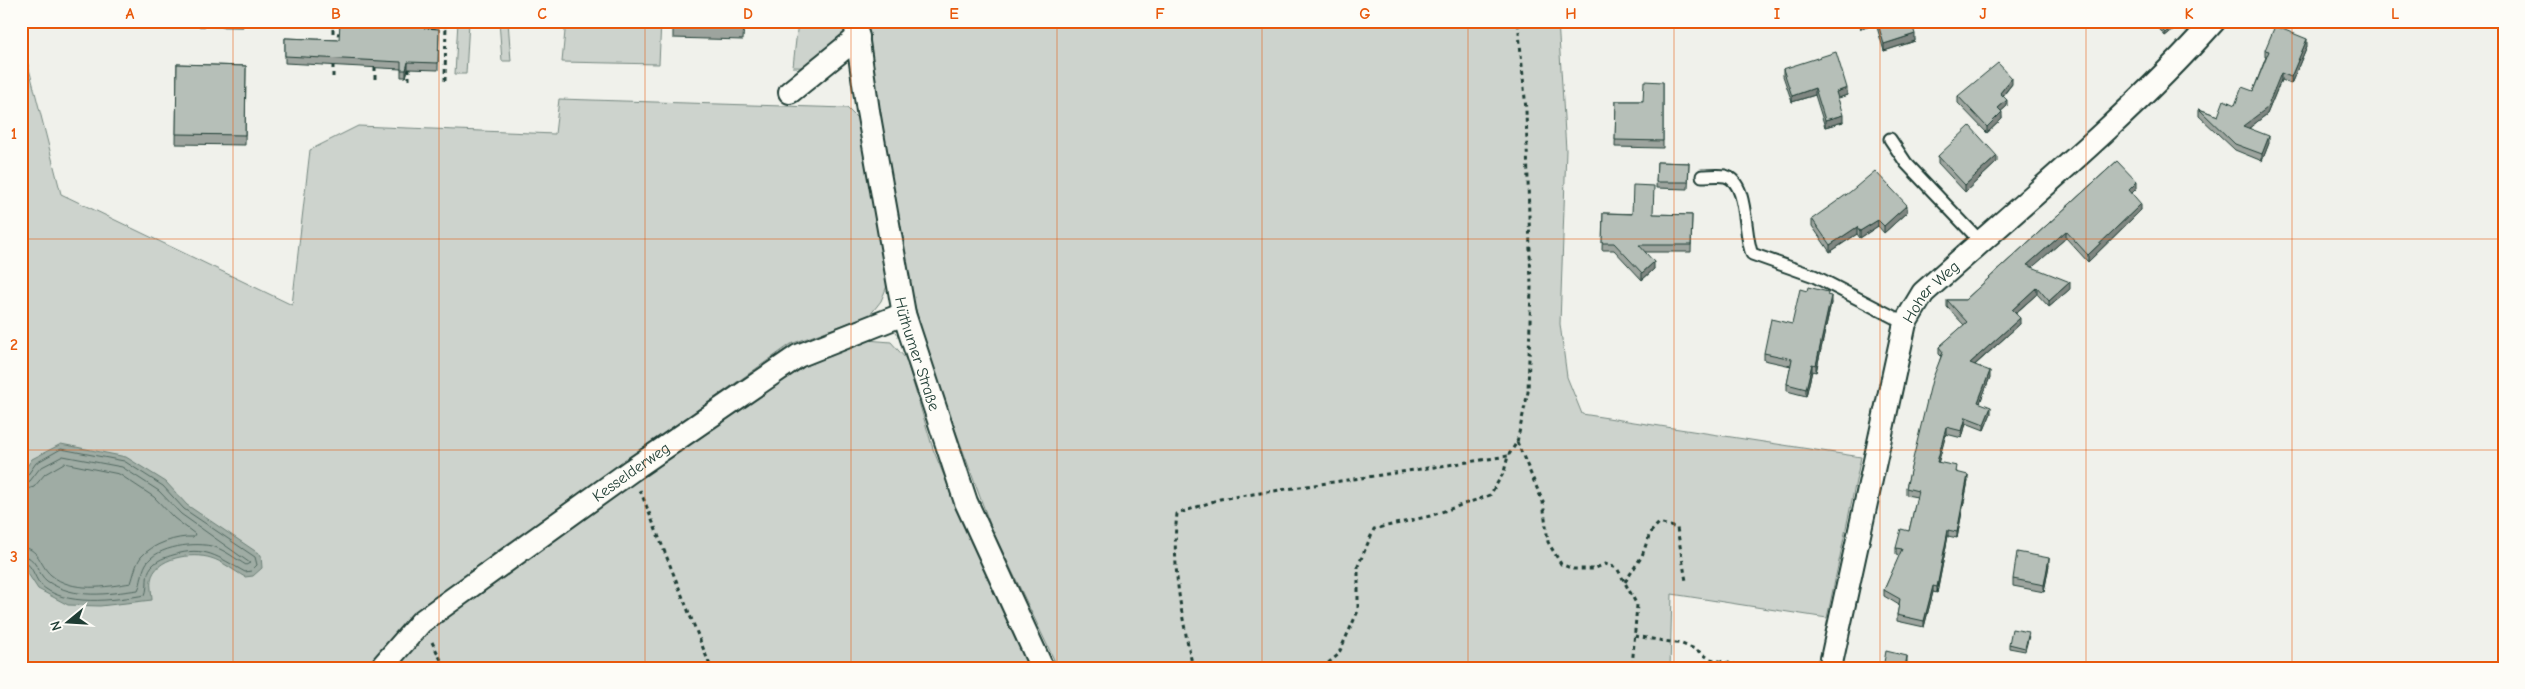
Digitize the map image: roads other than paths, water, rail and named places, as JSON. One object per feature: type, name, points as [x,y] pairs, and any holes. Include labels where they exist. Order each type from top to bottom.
[{"type":"street","name":"Hoher Weg","points":[[1830,668],[1905,323],[1923,293],[2096,138],[2190,48],[2214,21]]},
{"type":"street","points":[[790,92],[857,29]]},
{"type":"street","name":"Hüthumer Straße","points":[[857,29],[868,111],[904,314],[966,502],[1042,668]]},
{"type":"street","name":"Kesselderweg","points":[[381,668],[421,622],[632,470],[798,356],[904,314]]},
{"type":"lane","points":[[1890,139],[1906,163],[1980,242]]},
{"type":"lane","points":[[1702,176],[1726,176],[1736,182],[1741,192],[1747,244],[1752,254],[1814,276],[1905,323]]},
{"type":"water","points":[[61,444],[126,457],[166,482],[187,505],[261,555],[262,568],[253,576],[245,577],[215,559],[203,556],[175,558],[159,566],[154,572],[151,580],[152,600],[100,606],[68,605],[38,589],[21,563],[21,475],[32,459]]}]
